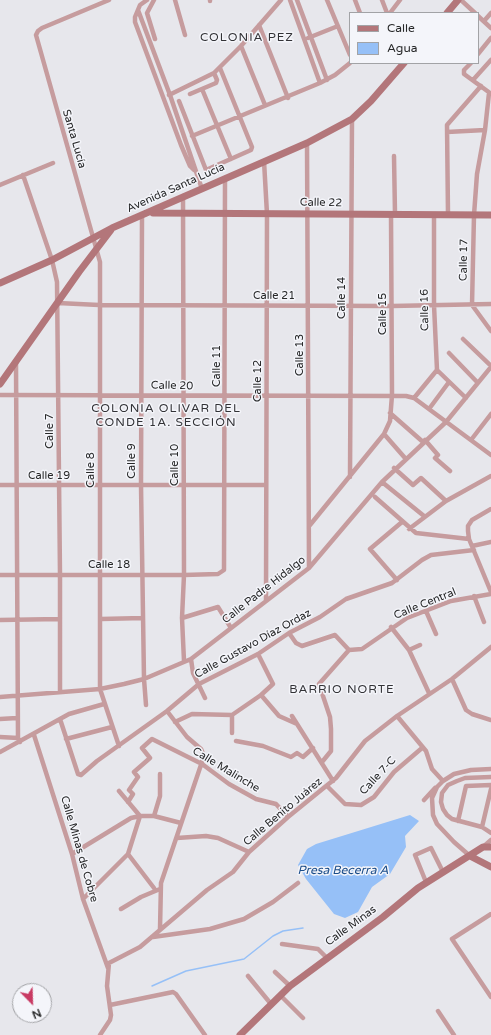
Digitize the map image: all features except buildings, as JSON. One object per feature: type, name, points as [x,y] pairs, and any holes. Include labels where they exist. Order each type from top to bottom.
[{"type":"street","name":"Santa Lucía","points":[[96,251],[36,37],[36,32],[109,0]]},
{"type":"street","points":[[146,0],[140,5],[135,22],[181,145],[202,189]]},
{"type":"street","points":[[154,0],[147,13],[155,39]]},
{"type":"street","points":[[175,0],[185,35]]},
{"type":"street","points":[[164,97],[214,73],[242,46],[281,0]]},
{"type":"street","points":[[290,0],[320,83]]},
{"type":"street","points":[[298,0],[327,80]]},
{"type":"street","points":[[327,0],[349,53]]},
{"type":"street","points":[[355,0],[360,12]]},
{"type":"street","points":[[382,0],[387,12]]},
{"type":"street","points":[[391,12],[400,0]]},
{"type":"street","points":[[448,12],[460,0],[474,12]]},
{"type":"street","points":[[138,10],[170,95],[194,164],[194,170]]},
{"type":"street","points":[[484,21],[491,14]]},
{"type":"street","points":[[479,17],[491,28]]},
{"type":"street","points":[[259,25],[288,98]]},
{"type":"street","points":[[304,40],[338,26]]},
{"type":"street","points":[[479,53],[491,38]]},
{"type":"street","points":[[242,46],[265,105]]},
{"type":"street","points":[[473,80],[491,60]]},
{"type":"street","points":[[192,136],[265,105],[288,98],[327,80],[349,64]]},
{"type":"street","name":"Avenida Santa Lucía","points":[[0,283],[52,260],[112,228],[151,213],[183,196],[307,143],[352,119],[371,101],[403,64]]},
{"type":"street","points":[[469,64],[464,73],[490,94]]},
{"type":"street","points":[[179,101],[205,169],[207,170],[250,151],[252,146],[220,68]]},
{"type":"street","points":[[190,94],[217,82],[214,73]]},
{"type":"street","points":[[448,215],[446,132],[448,122],[481,86]]},
{"type":"street","points":[[202,89],[231,159]]},
{"type":"street","name":"Calle 17","points":[[472,305],[474,215],[477,174],[490,94]]},
{"type":"street","name":"Calle 14","points":[[350,477],[350,214],[352,119]]},
{"type":"street","points":[[446,132],[485,130]]},
{"type":"street","name":"Calle 13","points":[[307,143],[310,568]]},
{"type":"street","name":"Calle 15","points":[[384,434],[388,427],[392,395],[394,156]]},
{"type":"street","name":"Calle 12","points":[[264,161],[267,214],[267,395],[265,485],[266,600]]},
{"type":"street","points":[[0,185],[53,163]]},
{"type":"street","name":"Calle 7","points":[[22,176],[52,260],[57,282],[60,692]]},
{"type":"street","name":"Calle 11","points":[[218,574],[223,572],[225,568],[223,485],[226,395],[225,178]]},
{"type":"street","name":"Calle 10","points":[[183,196],[182,305],[184,396],[184,575],[182,618],[184,661]]},
{"type":"street","name":"Calle 22","points":[[151,213],[491,215]]},
{"type":"street","name":"Calle 16","points":[[434,215],[434,305],[437,370]]},
{"type":"street","name":"Calle 9","points":[[142,216],[141,485],[144,679],[146,705]]},
{"type":"street","points":[[0,384],[112,228]]},
{"type":"street","name":"Calle 8","points":[[96,251],[100,262],[100,689],[119,746]]},
{"type":"street","name":"Calle 21","points":[[58,303],[99,305],[392,306],[491,304]]},
{"type":"street","points":[[472,305],[491,331]]},
{"type":"street","points":[[463,339],[491,367]]},
{"type":"street","points":[[449,354],[478,383]]},
{"type":"street","points":[[16,362],[18,620],[17,695],[19,740]]},
{"type":"street","name":"Calle Padre Hidalgo","points":[[0,698],[17,695],[100,689],[144,679],[191,658],[310,568],[394,468],[446,422],[491,367]]},
{"type":"street","points":[[466,398],[437,370],[414,398],[491,455]]},
{"type":"street","points":[[430,409],[448,382]]},
{"type":"street","name":"Calle 20","points":[[0,394],[184,396],[392,395],[414,398]]},
{"type":"street","points":[[390,413],[424,441],[438,455],[435,458],[450,471]]},
{"type":"street","points":[[470,440],[491,414]]},
{"type":"street","points":[[309,525],[384,434],[405,458]]},
{"type":"street","points":[[394,468],[413,485],[421,478],[446,501]]},
{"type":"street","points":[[409,529],[424,516],[446,501],[491,476]]},
{"type":"street","points":[[382,482],[424,516]]},
{"type":"street","name":"Calle 19","points":[[0,485],[265,485]]},
{"type":"street","points":[[375,497],[409,529],[419,534],[469,539]]},
{"type":"street","points":[[491,509],[472,520],[468,526],[469,539],[491,593]]},
{"type":"street","points":[[397,580],[370,550],[370,548],[402,522]]},
{"type":"street","name":"Calle Gustavo Díaz Ordaz","points":[[66,739],[78,774],[82,775],[97,761],[167,711],[198,684],[258,654],[289,633],[320,617],[346,599],[386,586],[397,580],[422,560],[431,556],[473,548],[491,542]]},
{"type":"street","name":"Calle 18","points":[[0,575],[218,574]]},
{"type":"street","name":"Calle Central","points":[[349,650],[362,649],[407,618],[451,601],[491,593]]},
{"type":"street","points":[[474,596],[484,622]]},
{"type":"street","points":[[182,618],[215,607],[220,608],[230,628]]},
{"type":"street","points":[[426,611],[436,634]]},
{"type":"street","points":[[0,620],[60,618]]},
{"type":"street","points":[[101,619],[143,618]]},
{"type":"street","points":[[392,627],[409,650],[429,693]]},
{"type":"street","points":[[289,633],[296,643],[302,646],[335,635],[349,650],[319,684],[330,717],[331,729],[330,751],[322,762]]},
{"type":"street","points":[[409,650],[420,645]]},
{"type":"street","name":"Calle Benito Juárez","points":[[108,968],[112,960],[135,951],[207,890],[233,872],[249,852],[288,816],[333,781],[365,741],[429,693],[452,679],[491,647]]},
{"type":"street","points":[[175,722],[192,714],[232,715],[261,695],[273,684],[258,654]]},
{"type":"street","points":[[191,658],[193,673],[205,698]]},
{"type":"street","points":[[452,679],[466,710],[472,714],[491,720]]},
{"type":"street","points":[[261,695],[279,716],[297,724]]},
{"type":"street","points":[[0,752],[19,740],[34,735],[76,711],[104,704]]},
{"type":"street","points":[[160,929],[160,889],[204,756],[202,749],[187,737],[167,711]]},
{"type":"street","points":[[232,715],[232,733]]},
{"type":"street","points":[[292,716],[333,781]]},
{"type":"street","points":[[397,716],[428,755],[432,769],[443,780]]},
{"type":"street","points":[[0,719],[18,718]]},
{"type":"street","points":[[60,720],[66,739],[112,727]]},
{"type":"street","name":"Calle Minas de Cobre","points":[[34,735],[72,854],[83,899],[108,968]]},
{"type":"street","points":[[0,737],[19,740]]},
{"type":"street","name":"Calle Malinche","points":[[128,802],[133,794],[129,790],[138,777],[134,772],[150,758],[142,748],[152,739],[202,764],[250,796],[276,804],[288,816]]},
{"type":"street","points":[[236,741],[263,746],[291,757],[297,752],[303,757],[313,748]]},
{"type":"street","name":"Calle 7-C","points":[[327,786],[345,804],[361,805],[374,798],[394,772],[422,748]]},
{"type":"street","points":[[424,800],[443,780],[462,771],[491,769]]},
{"type":"street","points":[[154,816],[160,796],[160,774]]},
{"type":"street","points":[[491,777],[465,778],[448,785],[442,793],[442,809],[446,815],[458,820],[482,826],[491,833]]},
{"type":"street","points":[[458,820],[464,788],[468,785],[491,785]]},
{"type":"street","points":[[437,787],[431,806],[435,820],[442,831],[470,856],[491,867]]},
{"type":"street","points":[[482,826],[491,789]]},
{"type":"street","points":[[119,791],[140,816]]},
{"type":"street","points":[[72,854],[125,820],[140,816],[154,816],[181,823]]},
{"type":"street","points":[[83,899],[128,854],[140,816]]},
{"type":"street","points":[[177,838],[206,836],[218,838],[249,852]]},
{"type":"street","name":"Calle Minas","points":[[240,1035],[290,986],[383,917],[426,882],[487,847],[491,840]]},
{"type":"street","points":[[426,882],[415,857],[432,848],[443,872]]},
{"type":"street","points":[[128,854],[154,888]]},
{"type":"street","points":[[153,936],[210,929],[244,919],[273,902],[298,883]]},
{"type":"street","points":[[120,909],[140,897],[160,889]]},
{"type":"street","points":[[491,914],[452,939],[491,997]]},
{"type":"street","points":[[282,944],[318,949],[327,958]]},
{"type":"street","points":[[100,1035],[110,1020],[110,1005],[107,986],[108,968]]},
{"type":"street","points":[[275,972],[290,986]]},
{"type":"street","points":[[248,976],[272,1004]]},
{"type":"street","points":[[486,991],[491,987]]},
{"type":"street","points":[[110,1005],[170,992],[176,994],[205,1035]]},
{"type":"street","points":[[280,995],[303,1018]]},
{"type":"street","points":[[438,1011],[454,1035]]},
{"type":"water","name":"Presa Becerra A","points":[[410,815],[419,821],[405,836],[406,847],[390,874],[372,887],[358,912],[345,918],[334,914],[306,879],[298,865],[307,849],[316,844]]},
{"type":"waterway","points":[[152,986],[186,971],[244,959],[273,936],[283,931],[303,928]]},
{"type":"district","name":"COLONIA PEZ","points":[[247,38]]},
{"type":"district","name":"COLONIA OLIVAR DEL CONDE 1A. SECCIÓN","points":[[166,416]]},
{"type":"district","name":"BARRIO NORTE","points":[[342,690]]}]
